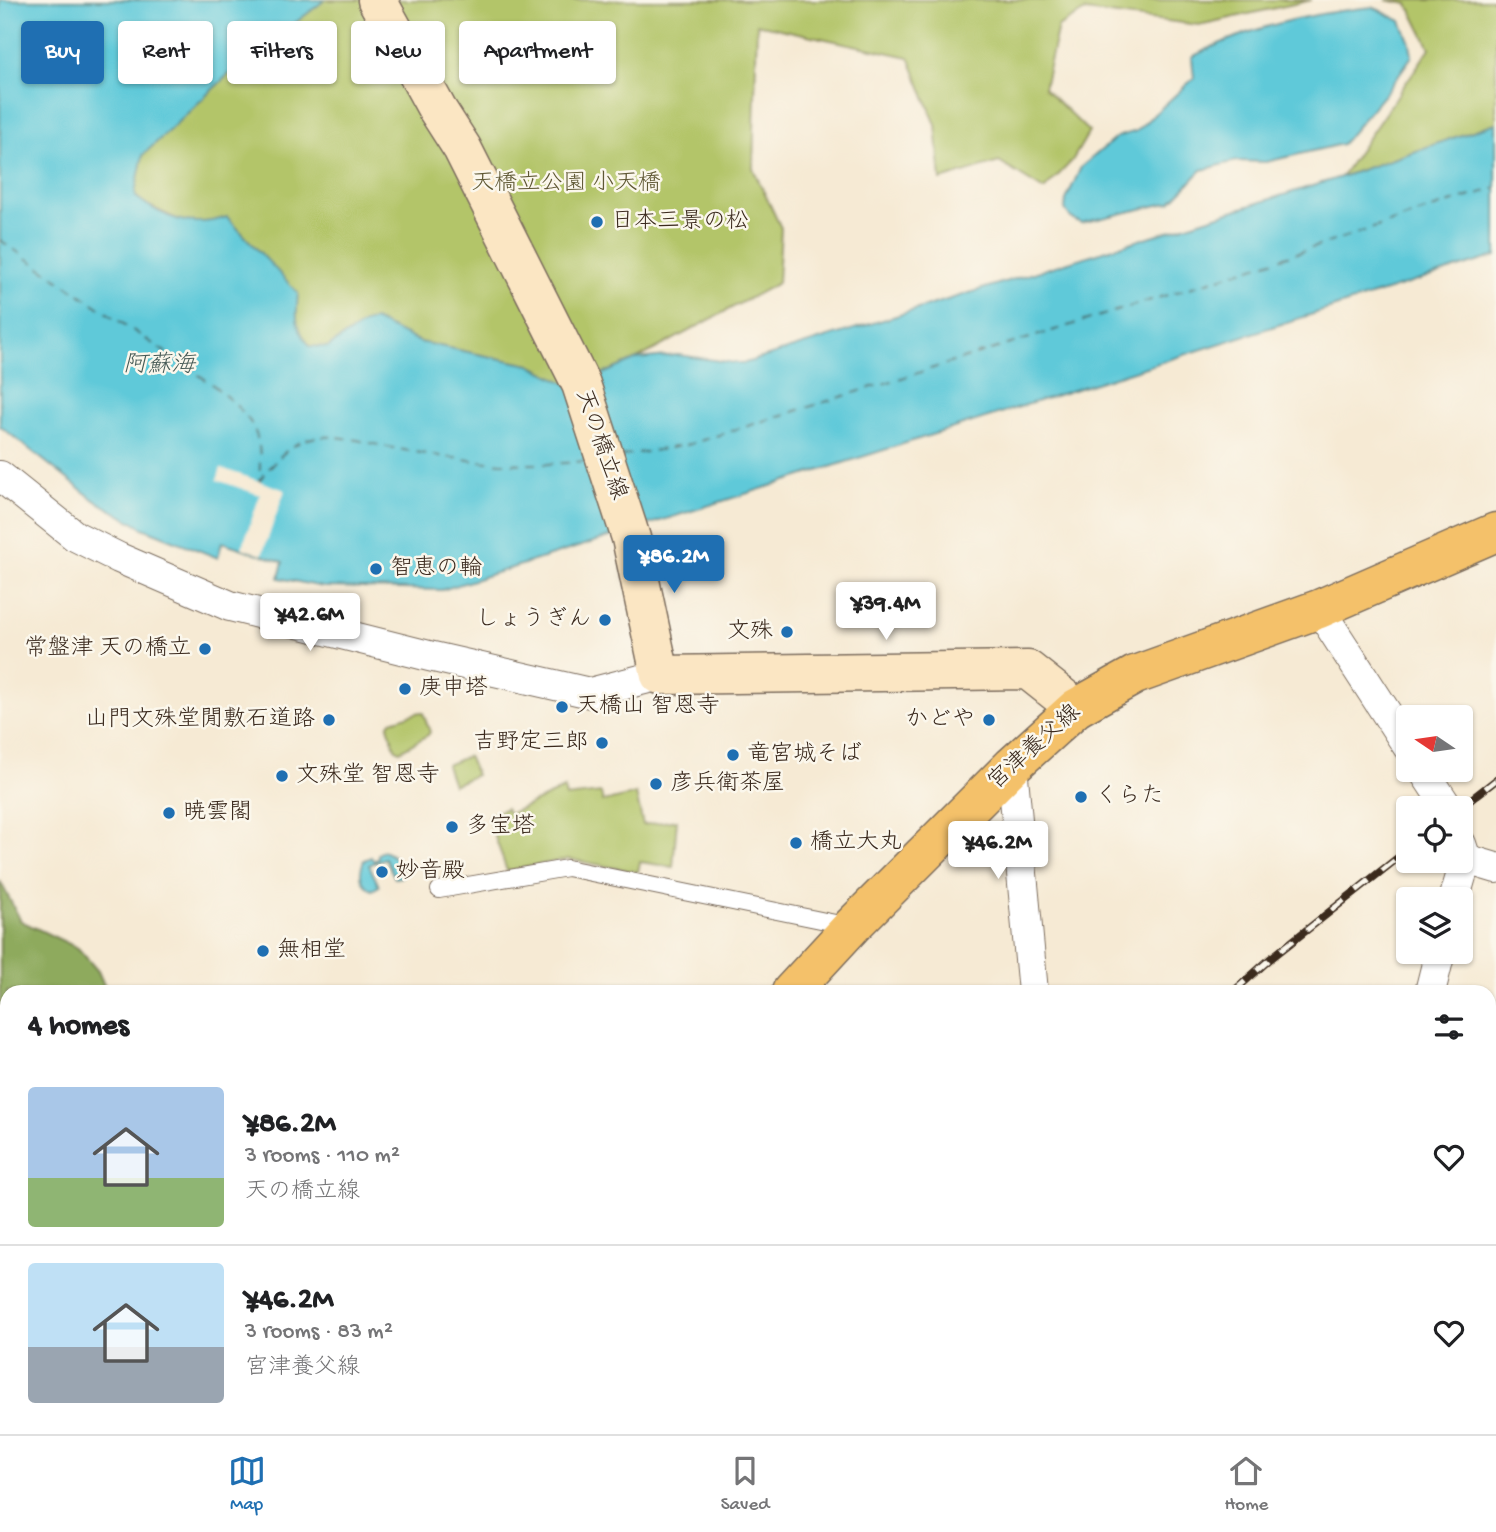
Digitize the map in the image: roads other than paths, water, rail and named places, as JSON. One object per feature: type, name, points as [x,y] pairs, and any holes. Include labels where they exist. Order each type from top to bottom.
[{"type":"main road","name":"天の橋立線","points":[[377,0],[462,148],[580,384],[629,531],[660,675]]},
{"type":"main road","name":"宮津養父線","points":[[797,985],[852,926],[1012,766],[1076,708],[1135,675],[1319,609],[1496,532]]},
{"type":"main road","points":[[660,675],[1028,670],[1076,708]]},
{"type":"street","points":[[0,476],[75,536],[230,606],[590,693],[660,675]]},
{"type":"street","points":[[1319,609],[1396,728]]},
{"type":"street","points":[[1012,766],[1032,985]]},
{"type":"street","points":[[1473,856],[1496,868]]},
{"type":"street","points":[[1432,985],[1437,964]]},
{"type":"lane","points":[[439,890],[567,869],[852,926]]},
{"type":"water","name":"阿蘇海","points":[[0,0],[325,0],[298,21],[227,21],[227,76],[143,155],[136,197],[179,220],[202,222],[227,217],[298,293],[297,321],[310,346],[328,347],[364,323],[374,320],[420,342],[530,365],[573,387],[637,359],[678,355],[742,364],[1341,177],[1496,123],[1496,256],[442,590],[322,587],[279,578],[283,562],[222,542],[218,558],[143,528],[93,499],[0,426]]},
{"type":"water","points":[[1373,7],[1401,21],[1412,56],[1388,90],[1342,144],[1266,162],[1236,161],[1202,170],[1171,202],[1081,223],[1071,218],[1065,209],[1066,200],[1081,167],[1117,137],[1136,131],[1194,78],[1192,57],[1234,38],[1280,23]]},
{"type":"water","points":[[383,851],[398,861],[401,877],[395,878],[385,858],[369,865],[379,886],[372,890],[362,881],[362,865],[364,860],[371,857],[374,861]]},
{"type":"railway","points":[[1473,798],[1496,780]]},
{"type":"railway","points":[[1241,985],[1396,859]]},
{"type":"place","name":"日本三景の松","points":[[597,222]]},
{"type":"place","name":"智恵の輪","points":[[376,569]]},
{"type":"place","name":"しょうぎん","points":[[605,620]]},
{"type":"place","name":"文殊","points":[[787,632]]},
{"type":"place","name":"常盤津 天の橋立","points":[[205,649]]},
{"type":"place","name":"庚申塔","points":[[405,689]]},
{"type":"place","name":"天橋山 智恩寺","points":[[562,707]]},
{"type":"place","name":"山門文殊堂閒敷石道路","points":[[329,720]]},
{"type":"place","name":"かどや","points":[[989,720]]},
{"type":"place","name":"吉野定三郎","points":[[602,743]]},
{"type":"place","name":"竜宮城そば","points":[[733,755]]},
{"type":"place","name":"文殊堂 智恩寺","points":[[282,776]]},
{"type":"place","name":"彦兵衛茶屋","points":[[656,784]]},
{"type":"place","name":"くらた","points":[[1081,797]]},
{"type":"place","name":"暁雲閣","points":[[169,813]]},
{"type":"place","name":"多宝塔","points":[[452,827]]},
{"type":"place","name":"橋立大丸","points":[[796,843]]},
{"type":"place","name":"妙音殿","points":[[382,872]]},
{"type":"place","name":"無相堂","points":[[263,951]]},
{"type":"park label","name":"天橋立公園 小天橋","points":[[566,184]]}]
